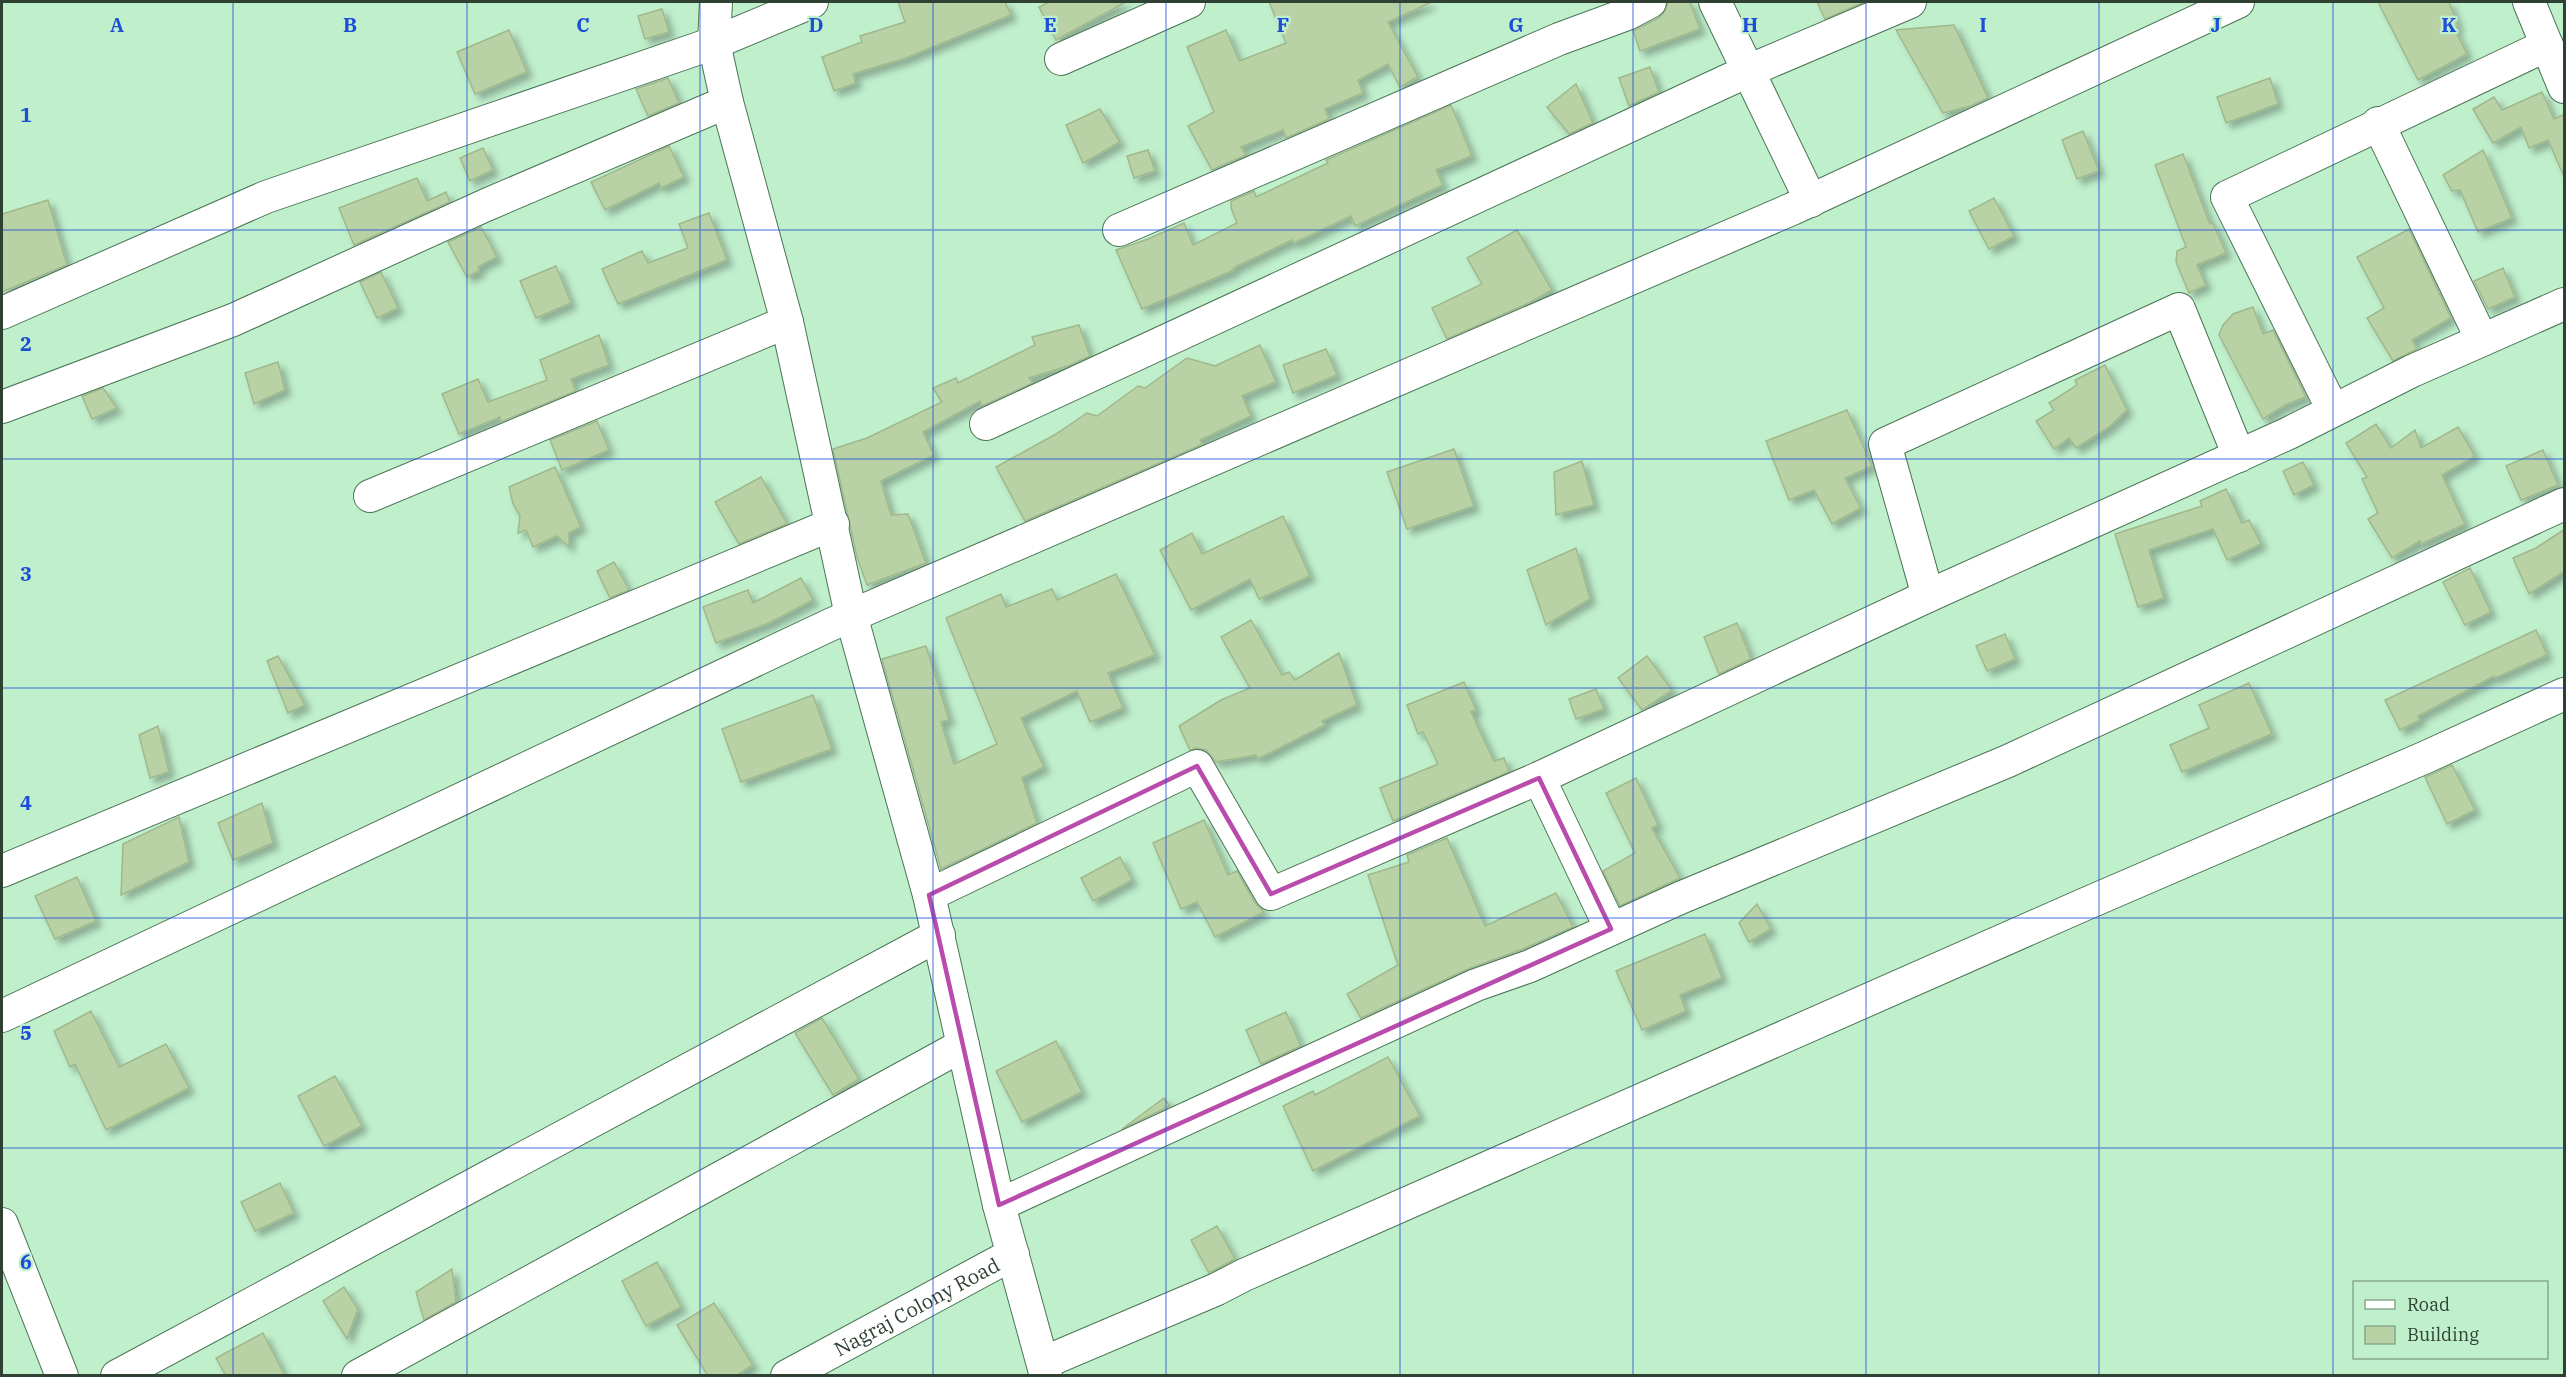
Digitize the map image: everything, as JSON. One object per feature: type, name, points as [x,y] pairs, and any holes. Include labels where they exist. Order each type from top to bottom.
[{"type":"street","points":[[716,2],[714,43],[727,102],[787,322],[852,615],[939,935],[999,1205],[1045,1369],[1276,1260],[2565,694]]},
{"type":"street","points":[[2,313],[266,197],[714,43],[812,2]]},
{"type":"street","points":[[1061,59],[1189,2]]},
{"type":"street","points":[[1119,230],[1548,44],[1627,14],[1650,2]]},
{"type":"street","points":[[1715,2],[1811,201]]},
{"type":"street","points":[[986,424],[1748,72],[1910,2]]},
{"type":"street","points":[[2,1016],[852,615],[1811,201],[2238,2]]},
{"type":"street","points":[[2529,2],[2565,87]]},
{"type":"street","points":[[2333,410],[2227,197],[2378,123],[2547,45]]},
{"type":"street","points":[[2,407],[233,320],[486,205],[727,102]]},
{"type":"street","points":[[2378,123],[2482,340]]},
{"type":"street","points":[[929,895],[1197,765],[1271,894],[1539,778],[1928,597],[2239,456],[2412,371],[2565,304]]},
{"type":"street","points":[[1928,597],[1885,444],[2180,309],[2239,456]]},
{"type":"street","points":[[370,496],[787,322]]},
{"type":"street","points":[[999,1205],[1476,986],[1530,966],[1691,893],[2008,761],[2565,504]]},
{"type":"street","points":[[2,871],[833,524]]},
{"type":"street","points":[[1539,778],[1611,929]]},
{"type":"street","points":[[117,1376],[939,935]]},
{"type":"street","points":[[358,1376],[963,1045]]},
{"type":"street","points":[[4,1240],[62,1376]]},
{"type":"street","name":"Nagraj Colony Road","points":[[787,1376],[1013,1254]]},
{"type":"highlighted area","points":[[1197,766],[1271,894],[1539,778],[1611,929],[999,1205],[929,895]]},
{"type":"building","points":[[898,2],[1005,2],[1011,15],[906,58],[853,74],[856,83],[834,91],[822,57],[862,42],[860,36],[905,22]]},
{"type":"building","points":[[1049,2],[1126,2],[1056,40],[1039,7]]},
{"type":"building","points":[[1269,2],[1432,2],[1388,22],[1418,77],[1400,87],[1388,64],[1358,80],[1363,93],[1325,109],[1329,119],[1286,138],[1283,130],[1241,147],[1246,155],[1212,170],[1188,126],[1214,112],[1187,47],[1226,30],[1239,61],[1286,43]]},
{"type":"building","points":[[1668,2],[1690,2],[1700,29],[1640,51],[1633,31],[1659,18]]},
{"type":"building","points":[[1817,2],[1865,2],[1825,19]]},
{"type":"building","points":[[2378,2],[2449,2],[2458,26],[2454,28],[2467,54],[2418,80]]},
{"type":"building","points":[[662,9],[669,32],[645,39],[638,16]]},
{"type":"building","points":[[1954,25],[1988,98],[1971,106],[1943,113],[1896,30]]},
{"type":"building","points":[[509,30],[527,72],[475,94],[457,52]]},
{"type":"building","points":[[1650,67],[1659,92],[1629,106],[1619,78]]},
{"type":"building","points":[[668,78],[679,103],[648,116],[636,89]]},
{"type":"building","points":[[2270,78],[2278,104],[2226,123],[2217,97]]},
{"type":"building","points":[[1576,84],[1593,123],[1569,134],[1547,107]]},
{"type":"building","points":[[2542,92],[2554,119],[2565,114],[2565,179],[2548,140],[2529,148],[2521,127],[2493,143],[2473,109],[2494,97],[2502,110]]},
{"type":"building","points":[[1451,105],[1472,156],[1436,170],[1443,185],[1355,226],[1351,216],[1294,243],[1292,240],[1233,268],[1234,270],[1142,309],[1116,250],[1184,223],[1193,245],[1237,223],[1231,208],[1231,201],[1254,191],[1256,197],[1328,163],[1326,160]]},
{"type":"building","points":[[1100,109],[1120,142],[1083,163],[1066,125]]},
{"type":"building","points":[[2083,131],[2099,171],[2077,179],[2062,140]]},
{"type":"building","points":[[669,146],[684,177],[661,188],[659,183],[605,210],[591,182]]},
{"type":"building","points":[[483,148],[493,170],[470,181],[460,158]]},
{"type":"building","points":[[1148,150],[1155,171],[1134,178],[1127,156]]},
{"type":"building","points":[[2483,150],[2512,218],[2478,232],[2460,190],[2452,191],[2443,175]]},
{"type":"building","points":[[2183,154],[2210,224],[2213,223],[2226,253],[2197,265],[2206,285],[2189,293],[2176,262],[2177,251],[2186,247],[2155,165]]},
{"type":"building","points":[[417,178],[427,201],[446,192],[450,202],[354,245],[339,208]]},
{"type":"building","points":[[1994,198],[2014,236],[1989,249],[1969,211]]},
{"type":"building","points":[[48,200],[67,265],[2,292],[2,214]]},
{"type":"building","points":[[709,213],[727,260],[618,304],[602,269],[642,251],[648,263],[688,248],[679,224]]},
{"type":"building","points":[[481,227],[497,257],[478,267],[479,271],[467,277],[448,242]]},
{"type":"building","points":[[2409,229],[2451,318],[2412,340],[2417,349],[2393,361],[2367,318],[2384,308],[2357,257]]},
{"type":"building","points":[[1517,230],[1552,290],[1529,303],[1447,339],[1432,308],[1482,284],[1467,258]]},
{"type":"building","points":[[556,266],[571,303],[536,318],[520,281]]},
{"type":"building","points":[[2503,268],[2515,297],[2488,309],[2474,281]]},
{"type":"building","points":[[381,272],[398,308],[377,318],[360,282]]},
{"type":"building","points":[[2253,307],[2263,334],[2273,330],[2306,397],[2285,405],[2263,419],[2219,335],[2223,325],[2233,314]]},
{"type":"building","points":[[1079,325],[1090,356],[1068,366],[1029,378],[1033,383],[982,406],[980,401],[923,432],[934,455],[881,481],[891,515],[908,514],[926,563],[867,585],[857,557],[833,449],[867,438],[942,402],[933,388],[956,378],[958,383],[1035,345],[1032,337]]},
{"type":"building","points":[[599,335],[609,365],[571,379],[576,391],[501,422],[500,417],[459,434],[442,394],[478,379],[488,402],[547,380],[540,360]]},
{"type":"building","points":[[1260,345],[1276,382],[1242,396],[1251,416],[1200,440],[1202,444],[1194,448],[1025,521],[996,467],[1056,434],[1087,413],[1097,416],[1138,386],[1145,388],[1187,358],[1215,366]]},
{"type":"building","points":[[1326,349],[1337,375],[1293,393],[1283,365]]},
{"type":"building","points":[[278,362],[285,390],[254,404],[245,373]]},
{"type":"building","points":[[2105,365],[2127,410],[2109,427],[2076,448],[2069,438],[2054,449],[2036,421],[2054,410],[2049,403],[2077,385],[2075,380]]},
{"type":"building","points":[[103,388],[117,408],[92,419],[82,396]]},
{"type":"building","points":[[1847,410],[1872,466],[1845,478],[1861,508],[1832,524],[1814,490],[1789,500],[1766,441]]},
{"type":"building","points":[[597,421],[609,450],[562,470],[550,440]]},
{"type":"building","points":[[2376,424],[2391,448],[2415,430],[2421,448],[2458,427],[2475,456],[2442,475],[2465,524],[2421,544],[2420,541],[2392,558],[2368,519],[2378,513],[2362,479],[2367,477],[2346,443]]},
{"type":"building","points":[[1454,449],[1474,506],[1407,529],[1387,472]]},
{"type":"building","points":[[2543,450],[2558,485],[2521,500],[2506,466]]},
{"type":"building","points":[[1582,461],[1594,505],[1556,515],[1554,472]]},
{"type":"building","points":[[2303,462],[2314,485],[2294,495],[2283,471]]},
{"type":"building","points":[[555,467],[581,527],[569,533],[569,547],[557,536],[533,547],[526,530],[518,533],[520,516],[513,504],[509,487]]},
{"type":"building","points":[[761,477],[787,524],[739,544],[715,502]]},
{"type":"building","points":[[2226,489],[2242,523],[2249,520],[2261,544],[2227,560],[2213,529],[2149,550],[2164,598],[2138,607],[2115,534],[2202,506],[2200,501]]},
{"type":"building","points":[[1283,516],[1310,576],[1259,599],[1250,579],[1191,610],[1160,550],[1192,533],[1202,554]]},
{"type":"building","points":[[2565,529],[2565,571],[2529,594],[2513,558],[2536,548]]},
{"type":"building","points":[[1576,548],[1590,599],[1546,625],[1527,570]]},
{"type":"building","points":[[614,562],[629,590],[610,598],[597,571]]},
{"type":"building","points":[[2470,568],[2491,612],[2465,625],[2443,582]]},
{"type":"building","points":[[1116,574],[1155,655],[1108,673],[1123,708],[1090,722],[1077,691],[1021,718],[1044,767],[1022,778],[1037,823],[941,869],[882,659],[926,646],[949,720],[941,722],[954,764],[997,744],[946,618],[1001,594],[1006,607],[1052,589],[1057,600]]},
{"type":"building","points":[[801,578],[813,600],[769,623],[716,643],[703,607],[748,590],[753,603]]},
{"type":"building","points":[[1251,620],[1282,675],[1289,672],[1295,680],[1339,653],[1357,705],[1322,721],[1325,725],[1258,759],[1256,755],[1216,762],[1206,750],[1197,748],[1190,750],[1179,726],[1221,700],[1250,688],[1221,637]]},
{"type":"building","points":[[1737,623],[1751,659],[1719,674],[1704,637]]},
{"type":"building","points":[[2536,630],[2547,655],[2495,678],[2494,676],[2418,716],[2420,720],[2400,730],[2385,700]]},
{"type":"building","points":[[2005,634],[2015,659],[1987,671],[1976,646]]},
{"type":"building","points":[[278,656],[305,705],[288,713],[267,661]]},
{"type":"building","points":[[1647,656],[1672,690],[1642,710],[1618,678]]},
{"type":"building","points":[[1464,682],[1476,710],[1471,712],[1494,761],[1504,758],[1509,772],[1393,821],[1380,788],[1438,764],[1423,732],[1418,734],[1407,705]]},
{"type":"building","points":[[2249,683],[2272,734],[2182,772],[2170,745],[2209,728],[2199,705]]},
{"type":"building","points":[[1596,689],[1604,709],[1576,719],[1569,699]]},
{"type":"building","points":[[813,695],[832,749],[741,782],[722,729]]},
{"type":"building","points":[[158,726],[169,772],[150,778],[139,735]]},
{"type":"building","points":[[2452,765],[2475,810],[2447,824],[2425,777]]},
{"type":"building","points":[[1636,778],[1658,825],[1652,828],[1680,878],[1620,906],[1603,871],[1635,853],[1606,793]]},
{"type":"building","points":[[262,803],[273,843],[233,860],[218,823]]},
{"type":"building","points":[[179,817],[189,862],[121,895],[123,844]]},
{"type":"building","points":[[1204,820],[1228,875],[1237,871],[1255,903],[1264,912],[1215,937],[1197,902],[1181,909],[1153,843]]},
{"type":"building","points":[[1447,838],[1485,926],[1556,893],[1573,927],[1523,949],[1468,969],[1361,1018],[1347,994],[1398,965],[1368,875],[1409,862],[1407,855]]},
{"type":"building","points":[[1120,857],[1132,880],[1093,901],[1081,878]]},
{"type":"building","points":[[77,877],[96,921],[55,939],[35,896]]},
{"type":"building","points":[[1757,904],[1771,929],[1749,942],[1739,923]]},
{"type":"building","points":[[1705,934],[1722,978],[1680,995],[1686,1011],[1642,1030],[1616,971]]},
{"type":"building","points":[[91,1011],[119,1067],[166,1044],[189,1088],[106,1130],[75,1064],[70,1067],[54,1031]]},
{"type":"building","points":[[1286,1012],[1301,1046],[1261,1064],[1246,1030]]},
{"type":"building","points":[[822,1018],[859,1079],[833,1095],[795,1033]]},
{"type":"building","points":[[1056,1041],[1082,1092],[1022,1122],[996,1071]]},
{"type":"building","points":[[1388,1057],[1420,1116],[1313,1171],[1283,1106],[1313,1091],[1315,1095]]},
{"type":"building","points":[[335,1076],[362,1126],[324,1146],[298,1096]]},
{"type":"building","points":[[1164,1098],[1170,1106],[1122,1129]]},
{"type":"building","points":[[280,1183],[294,1213],[255,1231],[241,1202]]},
{"type":"building","points":[[1217,1226],[1235,1259],[1209,1273],[1191,1240]]},
{"type":"building","points":[[657,1262],[681,1307],[646,1326],[622,1281]]},
{"type":"building","points":[[452,1269],[456,1302],[424,1320],[416,1292]]},
{"type":"building","points":[[344,1287],[358,1309],[347,1339],[323,1301]]},
{"type":"building","points":[[714,1303],[753,1365],[736,1376],[708,1376],[677,1325]]},
{"type":"building","points":[[263,1333],[285,1376],[226,1376],[216,1358]]}]
